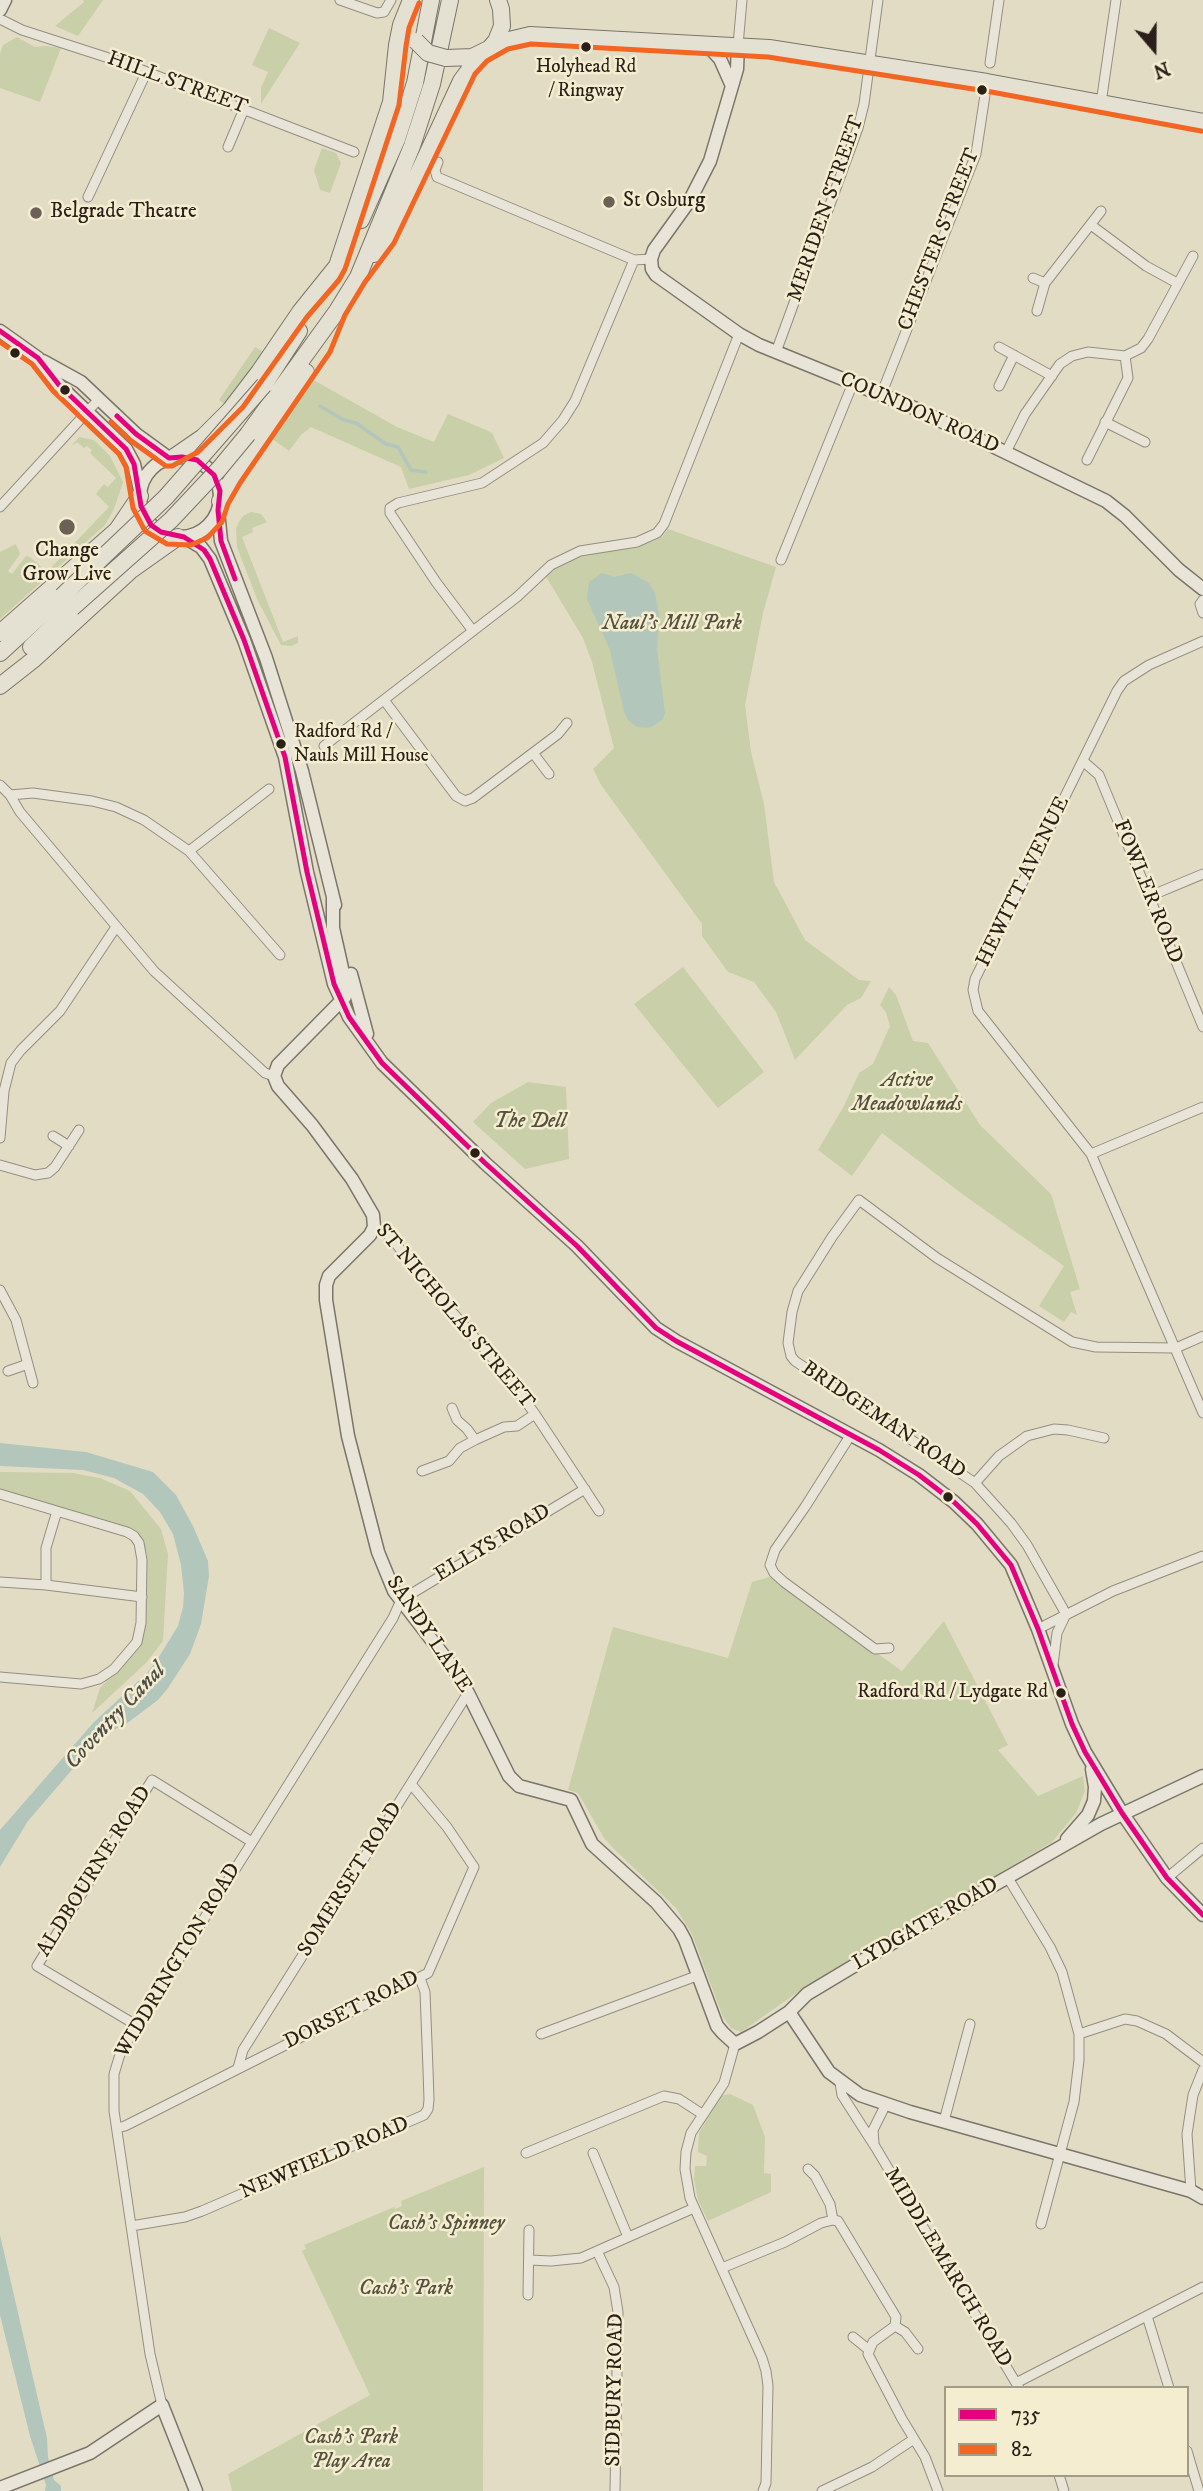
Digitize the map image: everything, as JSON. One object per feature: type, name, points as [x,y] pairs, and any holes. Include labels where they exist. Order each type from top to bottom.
[{"type":"highway","points":[[0,653],[170,520],[248,434],[337,311],[387,238],[432,84],[450,0]]},
{"type":"highway","points":[[396,205],[461,81],[500,34],[502,26],[498,0]]},
{"type":"highway","points":[[498,0],[516,23],[530,35]]},
{"type":"highway","points":[[410,3],[409,25],[416,41],[428,53],[446,58],[464,59],[505,41],[530,35],[738,45],[987,82],[1203,121]]},
{"type":"highway","points":[[367,193],[391,102],[397,45],[410,3]]},
{"type":"highway","points":[[0,676],[166,497],[264,385],[284,357],[335,271],[367,193],[397,139],[415,83],[430,8]]},
{"type":"highway","points":[[172,458],[203,437],[223,416],[251,382],[307,302],[335,271]]},
{"type":"highway","points":[[219,505],[236,472],[323,347],[337,311]]},
{"type":"highway","points":[[0,633],[117,530],[140,495]]},
{"type":"highway","points":[[0,686],[31,662],[130,571],[181,537]]},
{"type":"street","points":[[0,10],[5,0]]},
{"type":"street","points":[[340,0],[377,13],[384,12],[391,0]]},
{"type":"street","name":"MERIDEN STREET","points":[[775,352],[858,128],[864,104],[878,0]]},
{"type":"street","points":[[990,63],[999,0]]},
{"type":"street","points":[[1101,103],[1116,0]]},
{"type":"street","points":[[438,162],[435,170],[437,177],[634,260],[651,264],[654,250],[690,200],[710,162],[737,69],[742,4]]},
{"type":"street","name":"HILL STREET","points":[[0,19],[22,30],[121,62],[354,152]]},
{"type":"street","points":[[707,45],[720,59],[733,86]]},
{"type":"street","points":[[88,197],[146,73]]},
{"type":"street","name":"CHESTER STREET","points":[[881,395],[976,154],[987,82]]},
{"type":"street","points":[[228,147],[244,109]]},
{"type":"street","points":[[1037,311],[1045,283],[1101,211]]},
{"type":"street","points":[[1091,225],[1146,266],[1177,284]]},
{"type":"street","points":[[1006,452],[1026,414],[1060,364],[1081,354],[1098,352],[1125,356],[1141,348],[1148,340],[1193,256]]},
{"type":"street","points":[[472,631],[390,513],[391,505],[482,483],[543,443],[564,420],[575,401],[634,260]]},
{"type":"street","name":"COUNDON ROAD","points":[[651,264],[662,281],[739,334],[1006,452],[1106,502],[1139,528],[1179,570],[1203,589]]},
{"type":"street","points":[[1033,278],[1045,283]]},
{"type":"street","points":[[0,331],[38,358],[68,374],[136,434],[172,458],[197,460],[210,470],[218,482],[221,541],[266,658],[302,771],[355,996],[372,1047]]},
{"type":"street","points":[[324,746],[517,597],[543,571],[561,558],[580,551],[637,542],[657,533],[664,524],[739,334]]},
{"type":"street","points":[[999,347],[1052,376]]},
{"type":"street","points":[[999,386],[1014,355]]},
{"type":"street","points":[[1087,460],[1128,378],[1125,356]]},
{"type":"street","points":[[38,358],[59,385],[129,453],[134,464],[144,514],[151,525],[204,550],[217,572],[273,718],[285,757],[307,872],[334,984],[349,1017],[382,1063],[456,1136],[577,1246],[656,1328],[879,1450],[919,1475],[977,1524],[1011,1565],[1093,1775],[1094,1801],[1088,1815],[1057,1849]]},
{"type":"street","points":[[781,560],[852,383]]},
{"type":"street","points":[[0,507],[99,399]]},
{"type":"street","points":[[1105,422],[1145,442]]},
{"type":"street","points":[[140,495],[147,475],[155,466],[172,458]]},
{"type":"street","points":[[181,537],[202,531],[211,523],[219,505]]},
{"type":"street","points":[[1203,600],[1200,604],[1203,613]]},
{"type":"street","name":"HEWITT AVENUE","points":[[1203,641],[1149,665],[1124,681],[1117,691],[975,979],[973,990],[978,1011],[1091,1154],[1203,1413]]},
{"type":"street","points":[[384,700],[456,796],[462,800],[473,798],[558,734],[567,723]]},
{"type":"street","points":[[533,752],[549,774]]},
{"type":"street","name":"FOWLER ROAD","points":[[1084,762],[1099,775],[1203,1027]]},
{"type":"street","name":"ST NICHOLAS STREET","points":[[0,785],[154,971],[265,1073],[274,1076],[278,1086],[312,1125],[359,1190],[373,1215],[374,1227],[390,1236],[424,1280],[502,1369],[599,1511]]},
{"type":"street","points":[[189,851],[269,789]]},
{"type":"street","points":[[10,795],[33,793],[92,801],[116,807],[144,820],[189,851],[281,955]]},
{"type":"street","points":[[1150,896],[1203,874]]},
{"type":"street","points":[[274,1076],[278,1065],[345,997],[346,986],[333,928],[333,898]]},
{"type":"street","points":[[0,1138],[4,1091],[11,1063],[21,1049],[60,1011],[116,927]]},
{"type":"street","points":[[1091,1154],[1203,1107]]},
{"type":"street","points":[[0,1165],[30,1174],[44,1174],[55,1167],[79,1130]]},
{"type":"street","points":[[53,1136],[69,1146]]},
{"type":"street","name":"BRIDGEMAN ROAD","points":[[1066,1614],[1027,1545],[975,1483],[795,1361],[788,1343],[798,1292],[859,1200],[937,1258],[1072,1342],[1096,1347],[1176,1348]]},
{"type":"street","name":"SANDY LANE","points":[[374,1227],[370,1236],[329,1276],[326,1300],[348,1436],[377,1552],[394,1591],[454,1668],[509,1776],[519,1786],[571,1800],[593,1844],[656,1902],[679,1929],[717,2026],[735,2044]]},
{"type":"street","points":[[0,1290],[16,1320],[33,1383]]},
{"type":"street","points":[[1176,1348],[1203,1336]]},
{"type":"street","points":[[8,1371],[28,1364]]},
{"type":"street","points":[[452,1408],[457,1420],[475,1440]]},
{"type":"street","points":[[422,1471],[449,1461],[460,1448],[475,1440],[504,1427],[517,1426],[535,1414]]},
{"type":"street","points":[[975,1483],[999,1456],[1027,1436],[1054,1429],[1104,1438]]},
{"type":"street","points":[[850,1436],[775,1550],[770,1565],[784,1582],[875,1649],[889,1648]]},
{"type":"street","name":"ELLYS ROAD","points":[[401,1600],[585,1489]]},
{"type":"street","points":[[0,1494],[114,1527],[134,1536],[142,1552],[142,1597],[137,1642],[114,1669],[99,1679],[80,1684],[0,1677]]},
{"type":"street","points":[[46,1585],[46,1548],[57,1511]]},
{"type":"street","points":[[1038,1629],[1121,1588],[1203,1556]]},
{"type":"street","points":[[0,1582],[142,1597]]},
{"type":"street","name":"WIDDRINGTON ROAD","points":[[162,2405],[150,2354],[113,2098],[118,2056],[393,1618],[401,1600]]},
{"type":"street","points":[[1052,1672],[1057,1633],[1066,1614]]},
{"type":"street","name":"SOMERSET ROAD","points":[[238,2068],[243,2050],[468,1693]]},
{"type":"street","points":[[1085,1752],[1122,1813],[1167,1878],[1203,1915]]},
{"type":"street","name":"LYDGATE ROAD","points":[[735,2044],[789,2012],[807,1994],[827,1981],[1057,1849],[1122,1813],[1203,1776]]},
{"type":"street","name":"ALDBOURNE ROAD","points":[[136,2025],[37,1966],[152,1780],[252,1842]]},
{"type":"street","name":"DORSET ROAD","points":[[117,2128],[428,1973],[474,1867],[447,1827],[411,1784]]},
{"type":"street","points":[[1167,1878],[1203,1848]]},
{"type":"street","points":[[1008,1878],[1062,1972],[1079,2034],[1074,2102],[1041,2224]]},
{"type":"street","points":[[541,2034],[699,1975]]},
{"type":"street","name":"NEWFIELD ROAD","points":[[131,2226],[186,2217],[202,2211],[424,2116],[428,2109],[428,2080],[425,1992],[420,1978]]},
{"type":"street","name":"MIDDLEMARCH ROAD","points":[[789,2012],[829,2072],[840,2082],[842,2095],[1018,2386]]},
{"type":"street","points":[[1079,2034],[1115,2021],[1137,2021],[1166,2034],[1203,2062]]},
{"type":"street","points":[[944,2121],[970,2024]]},
{"type":"street","points":[[735,2044],[724,2083],[691,2133],[686,2152],[687,2189],[766,2371],[766,2483],[763,2491]]},
{"type":"street","points":[[840,2082],[860,2095],[886,2104],[1197,2194],[1187,2134],[1193,2095],[1203,2070]]},
{"type":"street","points":[[526,2153],[664,2095],[679,2099],[702,2115]]},
{"type":"street","name":"MIDDLEMARCH ROAD","points":[[876,2148],[872,2139],[873,2130],[886,2104]]},
{"type":"street","points":[[593,2152],[628,2237]]},
{"type":"street","points":[[808,2169],[815,2176],[830,2204],[833,2220],[842,2226],[896,2318],[895,2326],[873,2342],[869,2350],[871,2362],[932,2471],[938,2491]]},
{"type":"street","points":[[529,2260],[575,2259],[694,2208]]},
{"type":"street","points":[[722,2268],[833,2220]]},
{"type":"street","points":[[528,2295],[529,2230]]},
{"type":"street","name":"SIDBURY ROAD","points":[[597,2251],[614,2287],[618,2312],[615,2491]]},
{"type":"street","points":[[1018,2386],[1203,2287]]},
{"type":"street","points":[[1147,2316],[1168,2386]]},
{"type":"street","points":[[895,2326],[905,2332],[918,2349]]},
{"type":"street","points":[[853,2337],[869,2350]]},
{"type":"street","points":[[4,2486],[71,2462],[107,2443],[162,2405],[196,2491]]},
{"type":"street","points":[[822,2491],[872,2467],[914,2439]]},
{"type":"street","points":[[1189,2458],[1199,2491]]},
{"type":"green space","points":[[83,0],[103,0],[78,36],[55,26],[84,2]]},
{"type":"green space","points":[[269,28],[300,43],[261,104],[261,88],[268,72],[252,65]]},
{"type":"green space","points":[[17,37],[35,47],[61,48],[40,102],[0,88],[0,54],[3,45]]},
{"type":"green space","points":[[322,148],[336,153],[341,163],[330,193],[320,190],[314,170]]},
{"type":"green space","points":[[255,347],[397,427],[434,442],[448,414],[486,430],[492,433],[504,458],[469,475],[409,489],[401,467],[311,427],[289,451],[219,400]]},
{"type":"green space","points":[[79,437],[94,440],[110,456],[123,482],[114,509],[105,525],[0,619],[0,552],[16,544],[20,554],[8,571],[12,574],[26,556],[47,572],[109,507],[96,494],[104,484],[108,487],[116,478],[90,453],[92,450],[87,446],[84,448],[77,442],[73,444]]},
{"type":"green space","points":[[251,512],[261,514],[267,522],[252,528],[253,532],[242,537],[283,642],[298,636],[298,643],[291,646],[281,645],[257,599],[237,547],[236,529],[243,516]]},
{"type":"green space","name":"Naul's Mill Park","points":[[668,529],[776,567],[763,613],[745,705],[751,752],[764,804],[774,882],[805,940],[859,980],[871,981],[861,998],[847,1005],[795,1060],[776,1012],[754,982],[728,972],[702,936],[702,924],[601,785],[593,769],[614,748],[592,662],[583,638],[545,575],[580,555],[648,543],[662,537]]},
{"type":"green space","points":[[683,967],[764,1072],[718,1108],[634,1004]]},
{"type":"green space","name":"Active Meadowlands","points":[[889,987],[896,995],[913,1041],[928,1043],[980,1125],[1051,1194],[1080,1289],[1070,1292],[1077,1315],[1071,1312],[1064,1322],[1039,1306],[1064,1266],[882,1133],[852,1176],[818,1150],[844,1106],[859,1073],[873,1064],[890,1026],[886,1012],[880,1005]]},
{"type":"green space","name":"The Dell","points":[[528,1082],[566,1087],[569,1159],[525,1169],[473,1122],[491,1103]]},
{"type":"green space","points":[[0,1472],[73,1473],[100,1478],[130,1491],[161,1529],[168,1554],[163,1641],[146,1663],[92,1713],[100,1688],[139,1646],[147,1554],[137,1535],[0,1490]]},
{"type":"green space","points":[[770,1577],[902,1671],[944,1621],[1008,1745],[998,1750],[1038,1796],[1083,1776],[1085,1791],[1076,1813],[1052,1842],[798,1992],[741,2032],[731,2028],[723,2017],[692,1934],[676,1908],[614,1849],[604,1838],[578,1793],[568,1790],[613,1627],[728,1658],[752,1582]]},
{"type":"green space","points":[[730,2094],[753,2105],[765,2137],[764,2173],[771,2174],[771,2192],[708,2221],[698,2200],[694,2179],[695,2166],[706,2166],[707,2156],[698,2152],[699,2133],[720,2096]]},
{"type":"green space","name":"Cash's Park","points":[[484,2167],[483,2491],[232,2491],[228,2474],[370,2395],[302,2251],[306,2249],[304,2245],[402,2206],[401,2201]]},
{"type":"water","points":[[602,573],[614,577],[631,573],[649,583],[655,593],[659,615],[657,649],[665,713],[663,719],[650,728],[637,727],[629,721],[624,712],[610,650],[587,599],[589,582]]},
{"type":"water","name":"Coventry Canal","points":[[0,1443],[86,1452],[153,1472],[176,1495],[193,1526],[208,1561],[209,1576],[201,1624],[190,1654],[168,1688],[158,1700],[126,1724],[101,1736],[28,1821],[0,1867],[0,1830],[94,1722],[147,1673],[178,1626],[184,1593],[181,1565],[173,1534],[160,1512],[143,1494],[114,1478],[83,1470],[0,1466]]},
{"type":"water","points":[[0,2235],[47,2438],[48,2457],[54,2480],[61,2486],[61,2491],[45,2491],[46,2485],[30,2436],[0,2315]]},
{"type":"waterway","points":[[320,406],[344,420],[356,423],[386,444],[398,447],[411,470],[426,472]]},
{"type":"transit line","name":"82","points":[[111,422],[131,441],[166,466],[172,466],[198,452],[243,407],[307,317],[339,280],[345,269],[399,105],[409,28],[419,3]]},
{"type":"transit line","name":"82","points":[[0,342],[32,364],[53,391],[119,454],[126,467],[133,508],[145,531],[167,544],[191,545],[207,538],[222,522],[240,483],[330,352],[345,315],[394,243],[475,74],[487,61],[508,49],[531,44],[768,57],[986,91],[1201,131]]},
{"type":"transit line","name":"735","points":[[0,331],[38,358],[59,385],[126,449],[134,464],[141,506],[151,525],[161,532],[184,537],[204,550],[210,559],[244,640],[285,757],[307,872],[334,984],[349,1017],[382,1063],[485,1163],[577,1246],[656,1328],[879,1450],[919,1475],[977,1524],[1011,1565],[1085,1752],[1122,1813],[1167,1878],[1203,1915]]},
{"type":"transit line","name":"735","points":[[117,416],[169,458],[197,460],[214,475],[220,491],[218,510],[221,541],[235,579]]},
{"type":"place","name":"Holyhead Rd / Ringway","points":[[586,47]]},
{"type":"place","name":"St Osburg","points":[[609,202]]},
{"type":"place","name":"Belgrade Theatre","points":[[36,213]]},
{"type":"place","name":"Change Grow Live","points":[[67,527]]},
{"type":"place","name":"Radford Rd / Nauls Mill House","points":[[281,744]]},
{"type":"place","name":"Radford Rd / Lydgate Rd","points":[[1061,1693]]},
{"type":"park label","name":"Cash’s Spinney","points":[[446,2225]]},
{"type":"park label","name":"Cash's Park Play Area","points":[[351,2451]]}]
